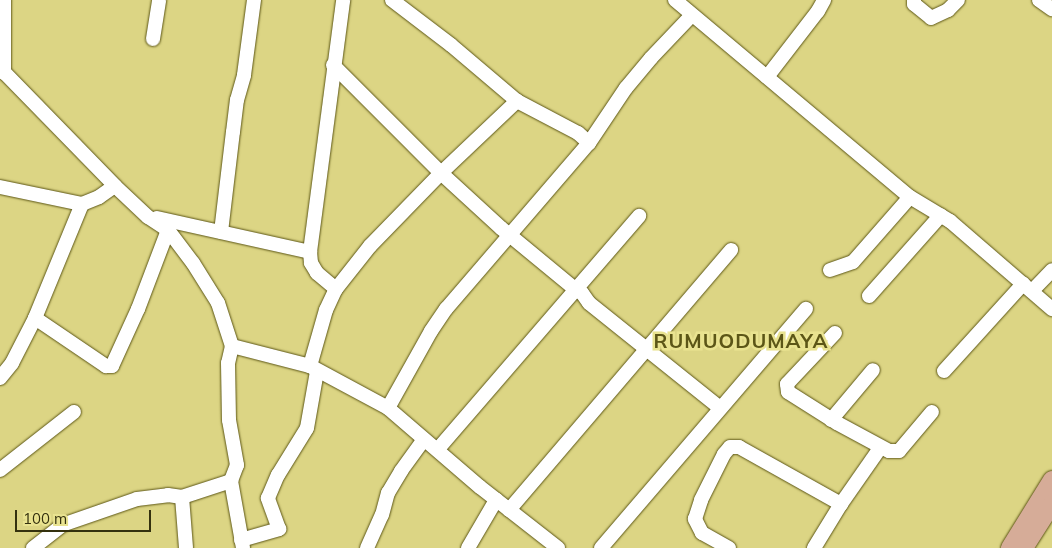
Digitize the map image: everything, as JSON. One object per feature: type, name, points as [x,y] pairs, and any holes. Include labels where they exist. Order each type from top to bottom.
[{"type":"main road","points":[[1010,548],[1052,480]]},
{"type":"main road","points":[[1024,548],[1052,504]]},
{"type":"street","points":[[4,0],[2,70],[115,186],[148,217],[168,230],[207,283],[218,303],[232,346],[228,363],[230,420],[237,465],[231,481],[242,544],[279,529],[268,498],[278,476],[307,428],[313,369],[326,310],[336,289],[370,246],[441,173],[517,102]]},
{"type":"street","points":[[153,40],[159,0]]},
{"type":"street","points":[[221,232],[232,132],[244,75],[254,0]]},
{"type":"street","points":[[336,289],[310,263],[310,252],[343,0]]},
{"type":"street","points":[[392,0],[451,45],[517,102],[578,134],[589,143]]},
{"type":"street","points":[[675,0],[910,197],[941,215],[1052,309]]},
{"type":"street","points":[[767,77],[818,11],[824,0]]},
{"type":"street","points":[[914,0],[914,4],[931,18],[948,10],[958,0]]},
{"type":"street","points":[[1039,0],[1052,9]]},
{"type":"street","points":[[388,408],[446,309],[589,143],[626,88],[651,58],[692,15]]},
{"type":"street","points":[[333,65],[441,173],[510,235],[582,293],[589,303],[720,408]]},
{"type":"street","points":[[0,187],[82,204],[99,197],[115,186]]},
{"type":"street","points":[[830,270],[853,262],[910,197]]},
{"type":"street","points":[[0,378],[12,363],[36,318],[82,204]]},
{"type":"street","points":[[869,296],[941,215]]},
{"type":"street","points":[[438,449],[640,216]]},
{"type":"street","points":[[148,217],[310,252]]},
{"type":"street","points":[[36,318],[106,366],[112,366],[138,308],[168,230]]},
{"type":"street","points":[[510,510],[731,250]]},
{"type":"street","points":[[944,371],[1027,288],[1052,270]]},
{"type":"street","points":[[601,548],[806,309]]},
{"type":"street","points":[[834,332],[787,384],[788,392],[804,404],[880,448],[899,451],[932,412]]},
{"type":"street","points":[[232,346],[313,369],[388,408],[496,500],[558,548]]},
{"type":"street","points":[[831,420],[874,370]]},
{"type":"street","points":[[0,470],[74,412]]},
{"type":"street","points":[[368,548],[382,515],[388,493],[424,438]]},
{"type":"street","points":[[728,548],[702,532],[696,519],[705,492],[724,454],[730,447],[739,447],[841,504]]},
{"type":"street","points":[[814,548],[841,504],[880,448]]},
{"type":"street","points":[[33,548],[62,525],[137,499],[168,495],[182,497],[231,481]]},
{"type":"street","points":[[182,497],[186,548]]},
{"type":"street","points":[[468,548],[496,500]]},
{"type":"district","name":"RUMUODUMAYA","points":[[741,340]]}]
